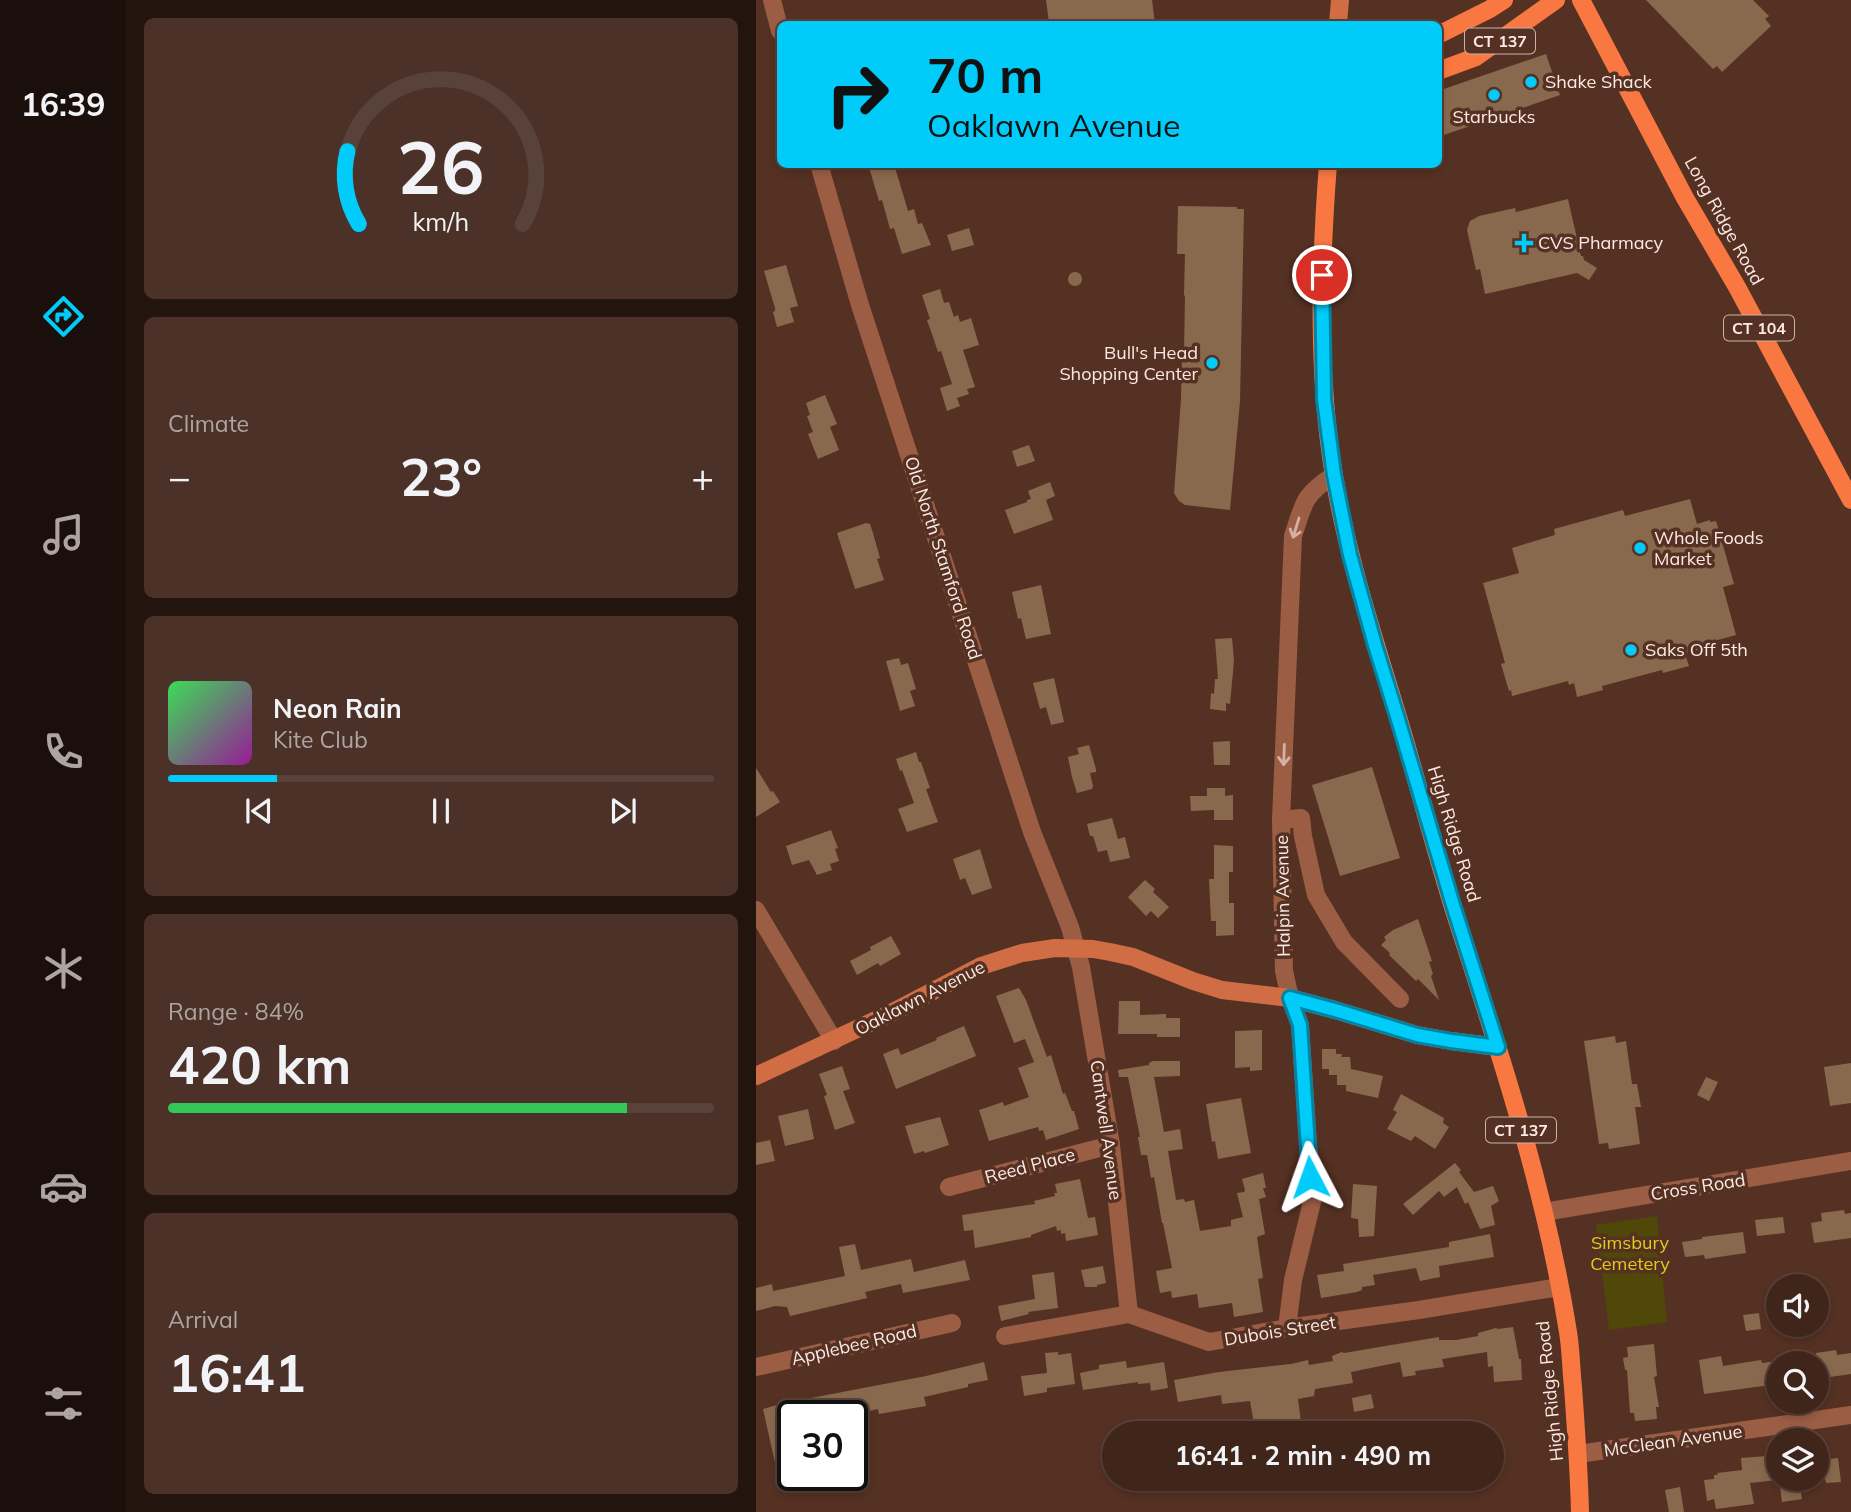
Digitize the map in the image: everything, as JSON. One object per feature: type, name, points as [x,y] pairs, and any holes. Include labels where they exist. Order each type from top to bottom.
[{"type":"main road","name":"CT 137","points":[[1442,33],[1504,0]]},
{"type":"main road","name":"CT 137","points":[[1442,70],[1476,57],[1556,0]]},
{"type":"main road","name":"Long Ridge Road","points":[[1581,0],[1685,198],[1737,286],[1851,500]]},
{"type":"main road","name":"High Ridge Road","points":[[1328,168],[1322,351],[1324,399],[1334,475],[1350,555],[1371,632],[1498,1047],[1545,1212],[1568,1334],[1580,1512]]},
{"type":"street","points":[[772,0],[777,21]]},
{"type":"street","points":[[1338,21],[1340,0]]},
{"type":"street","name":"Old North Stamford Road","points":[[821,168],[860,305],[1032,832],[1070,927],[1075,948]]},
{"type":"street","name":"Halpin Avenue","points":[[1287,1328],[1293,1280],[1312,1202],[1300,1025],[1284,971],[1281,820],[1293,536],[1305,501],[1312,490],[1334,475]]},
{"type":"street","points":[[1281,820],[1301,818],[1316,895],[1344,942],[1400,999]]},
{"type":"street","points":[[756,910],[834,1041]]},
{"type":"street","name":"Oaklawn Avenue","points":[[756,1076],[834,1041],[981,966],[1037,950],[1055,948],[1093,949],[1133,957],[1222,990],[1290,998],[1417,1035],[1498,1047]]},
{"type":"street","name":"Cantwell Avenue","points":[[1075,948],[1081,967],[1111,1145],[1129,1314]]},
{"type":"street","name":"Reed Place","points":[[949,1187],[1111,1145]]},
{"type":"street","name":"Cross Road","points":[[1545,1212],[1851,1161]]},
{"type":"street","name":"Dubois Street","points":[[1004,1336],[1129,1314],[1209,1342],[1559,1287]]},
{"type":"street","name":"Applebee Road","points":[[756,1367],[952,1323]]},
{"type":"street","name":"McClean Avenue","points":[[1578,1454],[1851,1415]]},
{"type":"green space","name":"Simsbury Cemetery","points":[[1657,1216],[1667,1322],[1609,1330],[1596,1225]]},
{"type":"building","points":[[1046,0],[1152,0],[1155,21],[1049,21]]},
{"type":"building","points":[[1646,0],[1753,0],[1769,16],[1765,19],[1771,26],[1722,72],[1717,66],[1713,69]]},
{"type":"building","points":[[1546,54],[1560,95],[1442,136],[1442,90]]},
{"type":"building","points":[[869,168],[895,168],[908,211],[914,209],[918,224],[922,223],[931,245],[902,254],[894,228],[890,229],[882,200],[879,201]]},
{"type":"building","name":"CVS Pharmacy","points":[[1568,199],[1581,256],[1597,268],[1589,280],[1577,273],[1485,294],[1480,269],[1476,270],[1467,230],[1470,221],[1479,216],[1515,208],[1516,212]]},
{"type":"building","name":"Bull's Head Shopping Center","points":[[1178,206],[1244,209],[1240,401],[1230,510],[1185,505],[1174,493],[1184,353],[1185,296],[1185,254],[1177,254]]},
{"type":"building","points":[[969,228],[974,245],[952,251],[947,235]]},
{"type":"building","points":[[786,265],[798,306],[790,308],[794,322],[777,327],[773,312],[775,308],[764,271]]},
{"type":"building","points":[[1075,272],[1080,274],[1080,284],[1075,286],[1070,284],[1068,279],[1070,274]]},
{"type":"building","points":[[940,289],[944,303],[949,302],[954,317],[958,315],[960,322],[971,318],[979,345],[963,350],[975,387],[967,389],[969,394],[957,398],[960,406],[947,411],[940,388],[952,384],[927,320],[930,319],[922,295]]},
{"type":"building","points":[[825,395],[837,424],[830,427],[839,450],[818,459],[808,434],[813,432],[806,403]]},
{"type":"building","points":[[1029,445],[1035,461],[1017,467],[1012,451]]},
{"type":"building","points":[[1050,482],[1055,496],[1046,500],[1053,520],[1014,534],[1005,510],[1027,502],[1031,499],[1028,491]]},
{"type":"building","points":[[1690,499],[1697,524],[1716,521],[1734,584],[1723,587],[1736,635],[1710,642],[1711,646],[1685,654],[1689,666],[1663,673],[1662,670],[1602,686],[1603,690],[1577,697],[1574,683],[1569,685],[1568,681],[1512,696],[1501,664],[1505,663],[1483,583],[1519,573],[1512,548],[1555,535],[1554,529],[1623,510],[1625,516]]},
{"type":"building","points":[[870,524],[873,533],[884,580],[855,589],[837,533]]},
{"type":"building","points":[[1041,585],[1051,634],[1026,639],[1012,592]]},
{"type":"building","points":[[1232,638],[1234,661],[1230,704],[1226,703],[1226,711],[1210,709],[1211,693],[1214,694],[1215,679],[1218,679],[1215,639]]},
{"type":"building","points":[[899,658],[901,665],[908,663],[916,689],[910,691],[915,706],[900,711],[886,661]]},
{"type":"building","points":[[1054,678],[1064,722],[1051,725],[1046,707],[1040,709],[1033,683]]},
{"type":"building","points":[[1230,741],[1230,765],[1214,765],[1213,742]]},
{"type":"building","points":[[1089,745],[1096,769],[1096,772],[1090,773],[1093,786],[1092,789],[1077,793],[1068,757],[1079,754],[1077,748]]},
{"type":"building","points":[[916,752],[930,788],[926,789],[938,822],[907,832],[898,809],[914,803],[896,759]]},
{"type":"building","points":[[1372,767],[1400,858],[1340,876],[1312,785]]},
{"type":"building","points":[[756,768],[780,802],[756,817]]},
{"type":"building","points":[[1207,788],[1225,788],[1225,796],[1233,795],[1233,820],[1214,820],[1214,810],[1191,811],[1190,796],[1207,796]]},
{"type":"building","points":[[1112,818],[1118,839],[1125,837],[1130,858],[1110,862],[1107,850],[1098,852],[1087,824]]},
{"type":"building","points":[[831,830],[838,848],[835,849],[839,861],[830,864],[832,870],[817,875],[809,860],[792,865],[786,846]]},
{"type":"building","points":[[1214,845],[1233,846],[1233,872],[1229,872],[1229,903],[1234,903],[1234,935],[1216,936],[1216,921],[1211,921],[1209,879],[1214,879]]},
{"type":"building","points":[[980,849],[992,888],[972,895],[965,878],[960,880],[953,859]]},
{"type":"building","points":[[1145,880],[1169,907],[1158,918],[1151,911],[1146,916],[1128,897]]},
{"type":"building","points":[[1418,919],[1432,961],[1429,962],[1433,974],[1431,976],[1439,1000],[1381,945],[1386,940],[1384,937],[1393,930]]},
{"type":"building","points":[[891,936],[901,954],[857,975],[850,961]]},
{"type":"building","points":[[1019,988],[1047,1057],[1051,1055],[1063,1094],[1065,1093],[1074,1111],[1079,1129],[1046,1140],[1043,1130],[1039,1131],[1038,1127],[989,1141],[979,1110],[1003,1102],[1004,1106],[1029,1097],[1018,1068],[1034,1062],[1025,1039],[1014,1043],[996,996]]},
{"type":"building","points":[[1119,1001],[1140,1001],[1140,1015],[1166,1014],[1166,1018],[1180,1018],[1180,1037],[1118,1034]]},
{"type":"building","points":[[964,1026],[976,1056],[896,1089],[883,1054],[898,1048],[901,1055]]},
{"type":"building","points":[[1262,1030],[1262,1070],[1250,1071],[1250,1067],[1235,1068],[1235,1031]]},
{"type":"building","points":[[1615,1036],[1616,1043],[1626,1041],[1632,1084],[1637,1084],[1641,1107],[1635,1107],[1640,1144],[1609,1149],[1608,1143],[1599,1144],[1584,1041]]},
{"type":"building","points":[[1322,1049],[1336,1049],[1336,1054],[1342,1054],[1341,1057],[1350,1057],[1351,1069],[1383,1076],[1378,1098],[1346,1091],[1346,1085],[1337,1085],[1337,1075],[1329,1075],[1329,1069],[1322,1069]]},
{"type":"building","points":[[1153,1061],[1180,1061],[1180,1076],[1154,1077],[1164,1132],[1180,1129],[1183,1149],[1168,1151],[1176,1200],[1194,1200],[1200,1231],[1231,1226],[1231,1220],[1243,1217],[1237,1193],[1245,1190],[1242,1179],[1263,1173],[1266,1197],[1259,1199],[1265,1234],[1257,1237],[1263,1278],[1258,1279],[1263,1312],[1234,1317],[1232,1303],[1199,1308],[1197,1294],[1172,1298],[1171,1291],[1160,1293],[1156,1271],[1172,1268],[1154,1177],[1151,1178],[1147,1155],[1141,1155],[1128,1077],[1119,1077],[1118,1070],[1149,1065]]},
{"type":"building","points":[[1851,1063],[1851,1103],[1830,1106],[1824,1067]]},
{"type":"building","points":[[842,1066],[850,1089],[843,1091],[855,1123],[835,1130],[819,1074]]},
{"type":"building","points":[[1706,1077],[1718,1082],[1709,1101],[1697,1095]]},
{"type":"building","points":[[1401,1094],[1444,1118],[1443,1123],[1449,1127],[1435,1149],[1415,1136],[1411,1141],[1387,1129],[1397,1112],[1393,1110]]},
{"type":"building","points":[[1241,1098],[1251,1153],[1218,1159],[1215,1141],[1212,1142],[1206,1104]]},
{"type":"building","points":[[808,1109],[814,1139],[785,1146],[778,1116]]},
{"type":"building","points":[[940,1117],[949,1145],[914,1154],[905,1126]]},
{"type":"building","points":[[770,1140],[775,1161],[756,1165],[756,1143]]},
{"type":"building","points":[[1455,1163],[1474,1192],[1493,1186],[1499,1201],[1491,1206],[1495,1225],[1480,1229],[1468,1202],[1465,1204],[1457,1187],[1444,1197],[1439,1191],[1413,1215],[1403,1204]]},
{"type":"building","points":[[1080,1179],[1088,1218],[1095,1217],[1098,1235],[1066,1241],[1065,1233],[1057,1231],[1056,1226],[1031,1237],[975,1248],[973,1230],[964,1231],[962,1215],[1035,1204],[1034,1201],[1055,1196],[1055,1184]]},
{"type":"building","points":[[1353,1184],[1377,1186],[1374,1236],[1359,1237],[1358,1219],[1351,1218]]},
{"type":"building","points":[[1844,1210],[1845,1214],[1851,1213],[1851,1238],[1814,1243],[1811,1223],[1822,1221],[1821,1213]]},
{"type":"building","points":[[1783,1217],[1785,1233],[1757,1236],[1755,1220]]},
{"type":"building","points":[[1743,1232],[1746,1253],[1705,1259],[1704,1255],[1685,1257],[1682,1242]]},
{"type":"building","points":[[1490,1234],[1494,1257],[1439,1266],[1440,1277],[1420,1281],[1416,1268],[1373,1275],[1375,1285],[1362,1287],[1362,1290],[1357,1292],[1321,1298],[1317,1275],[1344,1271],[1343,1264],[1449,1247],[1449,1242]]},
{"type":"building","points":[[855,1244],[861,1270],[911,1259],[914,1272],[965,1260],[970,1280],[903,1293],[901,1284],[865,1292],[867,1298],[790,1316],[787,1307],[775,1306],[756,1311],[756,1288],[772,1284],[773,1291],[845,1276],[839,1247]]},
{"type":"building","points":[[1103,1266],[1106,1283],[1097,1287],[1085,1287],[1081,1270]]},
{"type":"building","points":[[1054,1272],[1058,1308],[1028,1312],[1029,1314],[1001,1321],[998,1306],[1035,1299],[1032,1275]]},
{"type":"building","points":[[1759,1313],[1761,1329],[1746,1331],[1743,1315]]},
{"type":"building","points":[[1513,1327],[1521,1359],[1522,1380],[1494,1382],[1493,1366],[1488,1367],[1487,1352],[1442,1359],[1444,1367],[1415,1371],[1416,1375],[1403,1377],[1400,1362],[1351,1372],[1353,1383],[1315,1389],[1314,1396],[1298,1399],[1301,1421],[1253,1421],[1250,1401],[1222,1404],[1221,1395],[1178,1402],[1174,1380],[1308,1360],[1309,1365],[1333,1361],[1332,1356],[1342,1352],[1439,1337],[1439,1340],[1456,1340]]},
{"type":"building","points":[[1654,1344],[1657,1376],[1654,1377],[1659,1407],[1656,1407],[1657,1419],[1635,1421],[1634,1413],[1630,1413],[1627,1370],[1623,1358],[1628,1357],[1627,1347]]},
{"type":"building","points":[[1836,1350],[1837,1355],[1851,1353],[1851,1374],[1829,1377],[1829,1351]]},
{"type":"building","points":[[1058,1352],[1058,1355],[1071,1353],[1075,1384],[1047,1388],[1047,1392],[1024,1396],[1021,1376],[1047,1373],[1045,1353]]},
{"type":"building","points":[[1721,1356],[1723,1366],[1761,1360],[1762,1363],[1766,1362],[1766,1386],[1704,1394],[1699,1360]]},
{"type":"building","points":[[1126,1361],[1127,1368],[1164,1362],[1168,1388],[1151,1391],[1150,1383],[1138,1382],[1083,1390],[1080,1373],[1099,1369],[1099,1365]]},
{"type":"building","points":[[984,1362],[988,1380],[924,1397],[926,1406],[879,1414],[878,1409],[868,1411],[868,1400],[811,1398]]},
{"type":"building","points":[[1371,1394],[1374,1408],[1354,1412],[1352,1398]]},
{"type":"building","points":[[777,1405],[777,1472],[763,1409]]},
{"type":"building","points":[[1766,1456],[1766,1481],[1750,1483],[1754,1504],[1716,1509],[1714,1499],[1707,1501],[1704,1480],[1714,1479],[1717,1473],[1742,1470],[1741,1458]]},
{"type":"building","points":[[1838,1458],[1841,1482],[1829,1483],[1829,1459]]},
{"type":"building","points":[[1680,1487],[1684,1512],[1669,1512],[1665,1490]]},
{"type":"building","points":[[1781,1491],[1801,1491],[1802,1499],[1782,1502]]},
{"type":"place","name":"Shake Shack","points":[[1531,82]]},
{"type":"place","name":"Starbucks","points":[[1494,95]]},
{"type":"place","name":"CVS Pharmacy","points":[[1524,243]]},
{"type":"place","name":"Bull's Head Shopping Center","points":[[1212,363]]},
{"type":"place","name":"Whole Foods Market","points":[[1640,548]]},
{"type":"place","name":"Saks Off 5th","points":[[1631,650]]},
{"type":"route","points":[[1310,1177],[1300,1025],[1290,998],[1417,1035],[1498,1047],[1453,905],[1350,555],[1334,475],[1324,399],[1322,275]]}]
